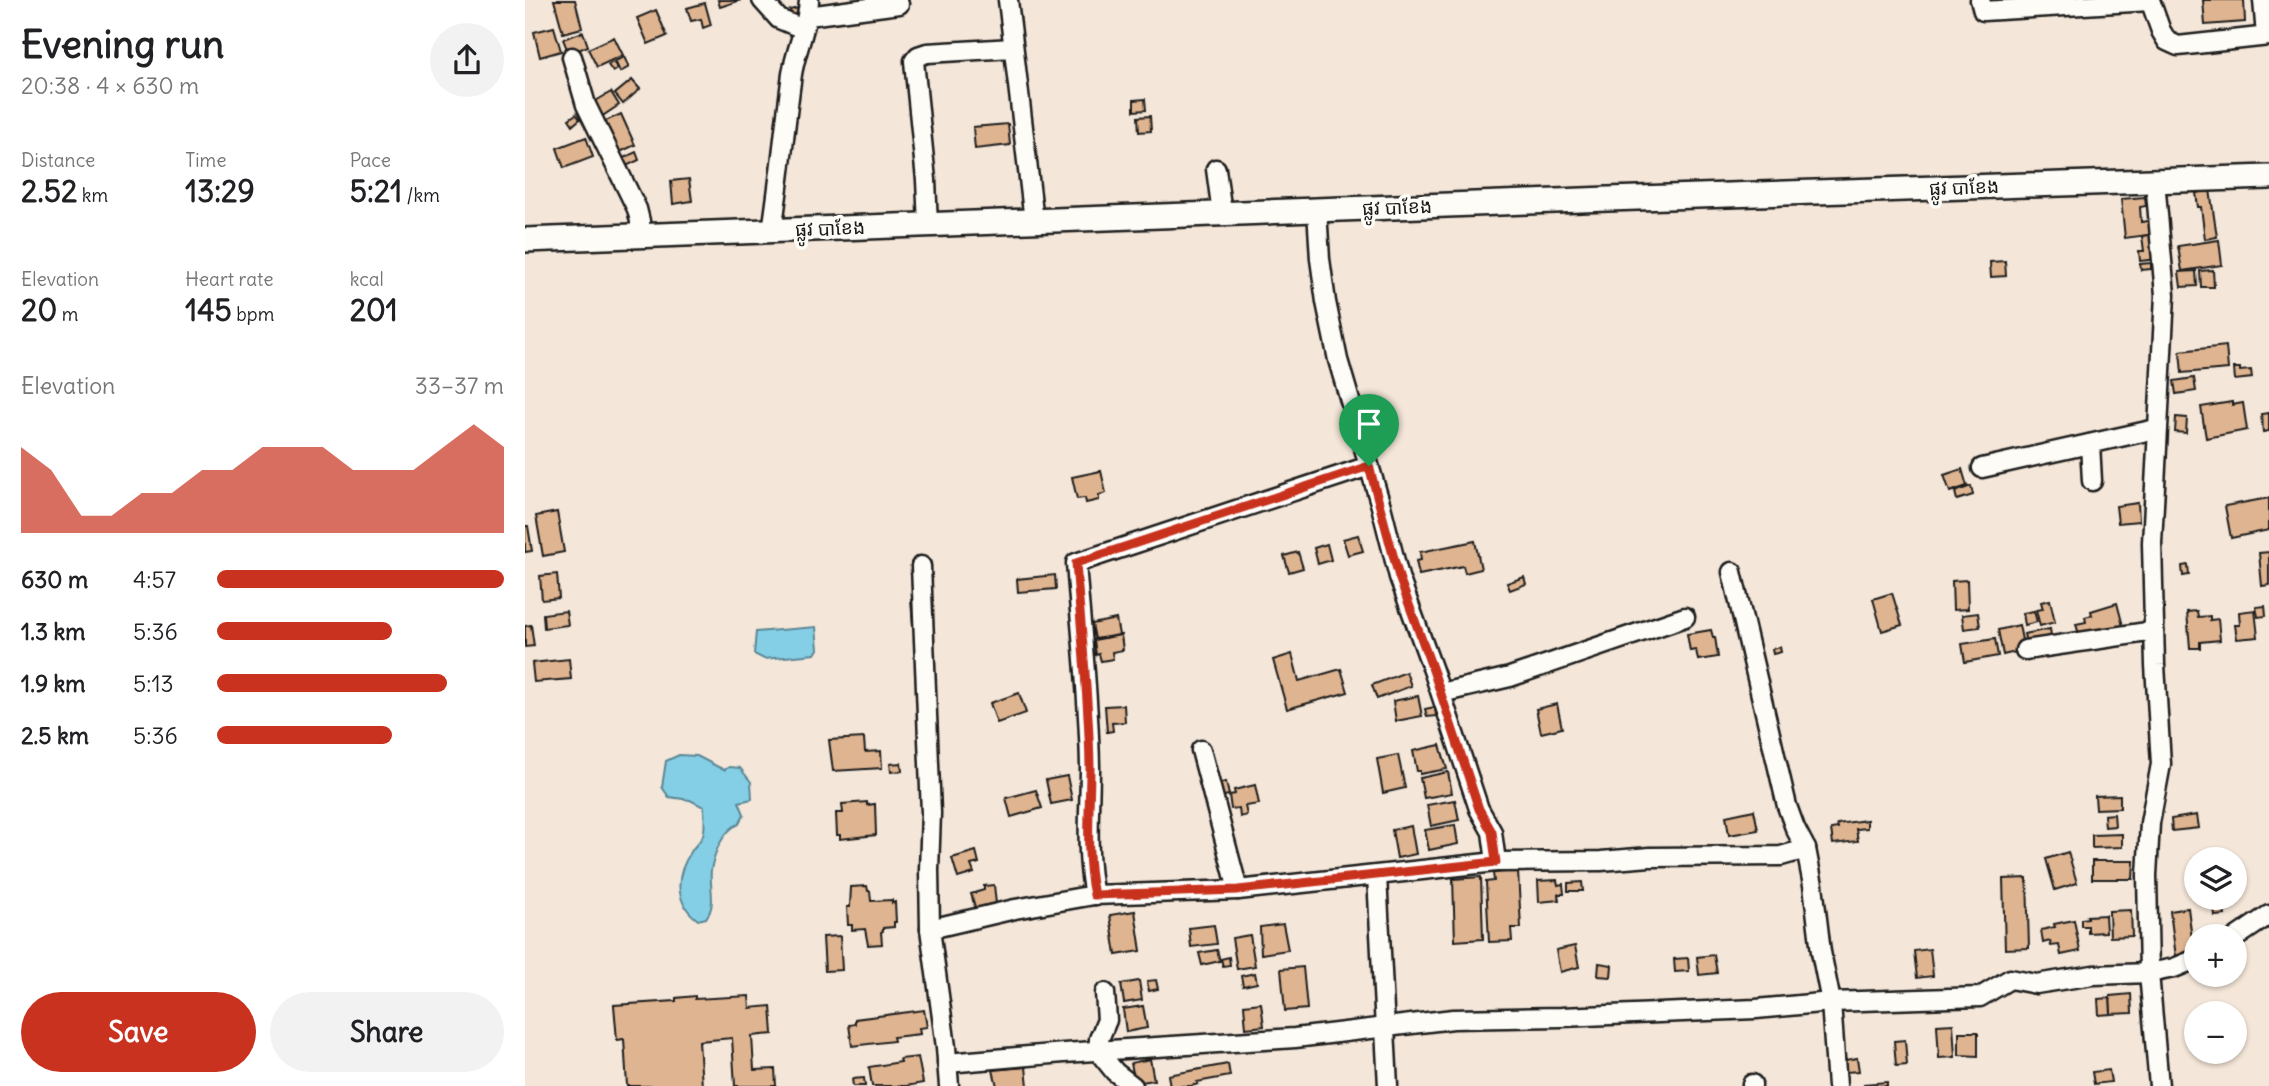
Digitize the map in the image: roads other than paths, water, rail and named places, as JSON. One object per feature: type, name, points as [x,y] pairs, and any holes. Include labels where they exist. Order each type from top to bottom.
[{"type":"street","points":[[762,0],[779,19],[899,4]]},
{"type":"street","points":[[1008,0],[1034,220]]},
{"type":"street","points":[[1980,0],[1983,11],[2150,1],[2167,41],[2178,46],[2268,36],[2263,0]]},
{"type":"street","points":[[772,231],[792,75],[807,15]]},
{"type":"street","points":[[928,225],[914,61],[918,56],[927,53],[1013,48]]},
{"type":"street","points":[[572,57],[586,106],[638,209],[640,236]]},
{"type":"street","points":[[1216,169],[1222,214]]},
{"type":"street","name":"ផ្លូវ បាខែង","points":[[525,240],[2269,177]]},
{"type":"street","points":[[2155,180],[2165,295],[2152,543],[2161,764],[2150,823],[2147,875],[2150,973],[2159,1086]]},
{"type":"street","points":[[1317,210],[1320,258],[1330,330],[1399,577],[1479,809],[1492,832],[1496,862]]},
{"type":"street","points":[[1982,468],[2157,429]]},
{"type":"street","points":[[2090,444],[2092,481]]},
{"type":"street","points":[[1094,895],[1088,849],[1090,768],[1076,563],[1369,466]]},
{"type":"street","points":[[921,566],[931,813],[930,929],[949,1086]]},
{"type":"street","points":[[1732,572],[1787,806],[1806,849],[1831,1002],[1837,1086]]},
{"type":"street","points":[[1441,693],[1510,677],[1685,617]]},
{"type":"street","points":[[2025,650],[2154,631]]},
{"type":"street","points":[[1202,750],[1238,890]]},
{"type":"street","points":[[930,929],[1015,909],[1094,895],[1238,890],[1496,862],[1781,856],[1806,849]]},
{"type":"street","points":[[1377,876],[1388,1086]]},
{"type":"street","points":[[2247,930],[2269,915]]},
{"type":"street","points":[[947,1063],[1295,1038],[1453,1020],[1756,1009],[1831,1002],[1980,997],[2010,979],[2036,984],[2093,975],[2150,973],[2184,964]]},
{"type":"street","points":[[1105,993],[1107,1020],[1099,1039],[1098,1051],[1115,1072],[1133,1086]]},
{"type":"water","points":[[816,627],[818,649],[815,654],[764,659],[754,654],[756,632]]},
{"type":"water","points":[[679,755],[697,756],[724,770],[729,767],[740,768],[751,782],[752,799],[739,802],[744,814],[739,824],[728,831],[714,856],[711,870],[711,907],[706,918],[698,920],[685,905],[679,888],[686,861],[703,835],[704,807],[690,800],[669,797],[662,787],[666,761]]}]
